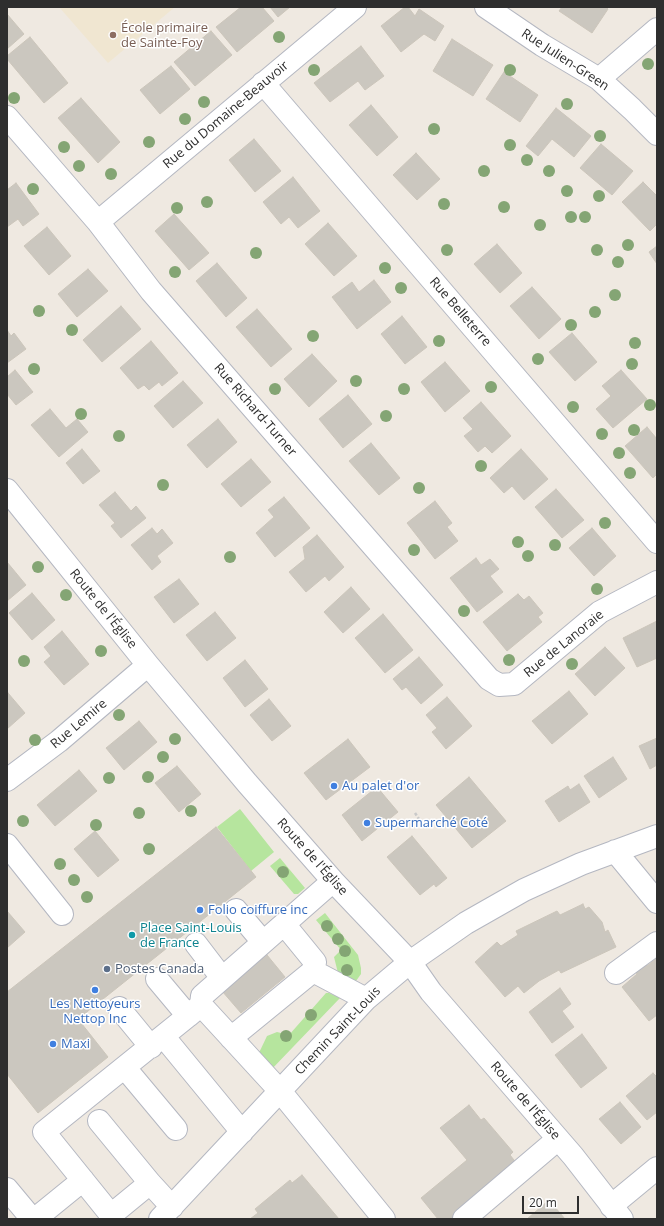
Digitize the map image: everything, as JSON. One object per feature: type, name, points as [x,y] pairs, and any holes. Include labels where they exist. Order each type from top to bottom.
[{"type":"street","name":"Rue du Domaine-Beauvoir","points":[[98,222],[150,180],[263,82],[355,7]]},
{"type":"street","name":"Rue Julien-Green","points":[[486,7],[542,45],[598,79],[632,109],[657,134]]},
{"type":"street","points":[[598,79],[657,29]]},
{"type":"street","name":"Rue Belleterre","points":[[263,82],[657,542]]},
{"type":"street","name":"Rue Richard-Turner","points":[[7,117],[98,222],[151,291],[489,679],[499,685],[514,684]]},
{"type":"street","name":"Route de l'Église","points":[[7,490],[148,665],[247,784],[333,881],[410,962],[431,992],[558,1139],[617,1212]]},
{"type":"street","name":"Rue de Lanoraie","points":[[514,684],[600,612],[657,582]]},
{"type":"street","name":"Rue Lemire","points":[[7,780],[59,741],[148,665]]},
{"type":"street","name":"Chemin Saint-Louis","points":[[166,1213],[366,999],[410,962],[466,923],[524,890],[581,864],[657,836]]},
{"type":"street","points":[[7,845],[62,914]]},
{"type":"street","points":[[615,851],[657,902]]},
{"type":"street","points":[[150,1183],[111,1215],[44,1132],[158,1042],[194,1010],[202,996],[333,881]]},
{"type":"street","points":[[236,910],[263,942]]},
{"type":"street","points":[[231,1038],[313,971],[315,962],[284,924]]},
{"type":"street","points":[[616,973],[657,943]]},
{"type":"street","points":[[196,944],[222,978]]},
{"type":"street","points":[[313,971],[366,999]]},
{"type":"street","points":[[157,979],[231,1038],[280,1091],[384,1219]]},
{"type":"street","points":[[120,1008],[158,1042],[242,1132]]},
{"type":"street","points":[[125,1068],[176,1129]]},
{"type":"street","points":[[99,1121],[150,1183],[166,1213]]},
{"type":"street","points":[[464,1219],[558,1139]]},
{"type":"street","points":[[617,1212],[657,1168]]},
{"type":"street","points":[[7,1189],[33,1219],[83,1180]]},
{"type":"path","points":[[415,813],[419,819]]},
{"type":"shaded area","name":"École primaire de Sainte-Foy","points":[[59,7],[175,7],[108,63]]},
{"type":"green space","points":[[240,809],[274,852],[251,871],[217,827]]},
{"type":"green space","points":[[280,858],[305,888],[298,894],[294,894],[270,866]]},
{"type":"green space","points":[[325,913],[358,955],[361,974],[356,981],[339,977],[334,957],[341,950],[316,920]]},
{"type":"green space","points":[[326,993],[340,998],[270,1071],[257,1057],[267,1036],[277,1032],[289,1035]]},
{"type":"building","points":[[241,7],[262,7],[274,21],[237,52],[216,27]]},
{"type":"building","points":[[270,7],[290,7],[278,17]]},
{"type":"building","points":[[405,7],[408,7],[415,16],[419,9],[444,26],[435,41],[424,34],[401,52],[381,26]]},
{"type":"building","points":[[562,7],[606,7],[608,9],[592,33],[559,11]]},
{"type":"building","points":[[7,14],[24,34],[7,49]]},
{"type":"building","points":[[211,31],[232,55],[195,86],[174,62]]},
{"type":"building","points":[[30,37],[68,83],[44,103],[7,59],[7,56]]},
{"type":"building","points":[[452,39],[493,65],[473,96],[433,71]]},
{"type":"building","points":[[361,46],[384,76],[365,90],[358,81],[330,102],[314,83]]},
{"type":"building","points":[[171,66],[190,89],[160,114],[140,90]]},
{"type":"building","points":[[504,72],[538,95],[520,122],[486,99]]},
{"type":"building","points":[[81,98],[120,142],[98,163],[58,118]]},
{"type":"building","points":[[371,105],[398,137],[377,156],[349,125]]},
{"type":"building","points":[[556,108],[591,136],[574,157],[552,139],[538,156],[526,146]]},
{"type":"building","points":[[254,139],[281,171],[255,192],[229,160]]},
{"type":"building","points":[[601,144],[633,171],[612,195],[580,168]]},
{"type":"building","points":[[416,153],[440,179],[417,200],[393,175]]},
{"type":"building","points":[[293,177],[320,211],[298,228],[289,217],[281,224],[263,202]]},
{"type":"building","points":[[643,182],[657,196],[657,224],[650,231],[622,202]]},
{"type":"building","points":[[16,183],[39,214],[23,226],[18,219],[7,227],[7,190]]},
{"type":"building","points":[[174,214],[209,253],[189,270],[155,231]]},
{"type":"building","points":[[328,223],[357,256],[334,276],[305,244]]},
{"type":"building","points":[[47,227],[71,256],[49,275],[24,246]]},
{"type":"building","points":[[497,244],[522,273],[500,293],[474,264]]},
{"type":"building","points":[[657,246],[657,264],[649,252]]},
{"type":"building","points":[[217,263],[247,298],[226,317],[196,281]]},
{"type":"building","points":[[88,269],[108,291],[77,317],[58,294]]},
{"type":"building","points":[[374,280],[391,302],[357,329],[332,297],[352,282],[359,292]]},
{"type":"building","points":[[532,287],[561,319],[539,339],[510,306]]},
{"type":"building","points":[[121,306],[141,329],[102,362],[83,340]]},
{"type":"building","points":[[257,309],[292,349],[271,367],[236,327]]},
{"type":"building","points":[[402,316],[427,347],[405,364],[381,334]]},
{"type":"building","points":[[7,330],[11,336],[14,333],[26,349],[7,363]]},
{"type":"building","points":[[572,333],[597,362],[575,381],[549,352]]},
{"type":"building","points":[[151,341],[178,373],[162,386],[159,382],[149,390],[144,385],[138,389],[120,368]]},
{"type":"building","points":[[312,354],[337,381],[309,407],[284,379]]},
{"type":"building","points":[[445,362],[470,391],[445,412],[421,382]]},
{"type":"building","points":[[15,370],[33,392],[16,405],[7,394],[7,377]]},
{"type":"building","points":[[621,370],[647,399],[613,428],[596,409],[611,396],[602,386]]},
{"type":"building","points":[[183,381],[203,403],[173,428],[154,406]]},
{"type":"building","points":[[348,395],[372,424],[343,448],[319,419]]},
{"type":"building","points":[[481,402],[511,436],[492,453],[485,446],[478,452],[464,436],[473,429],[463,418]]},
{"type":"building","points":[[50,409],[66,428],[77,419],[88,432],[59,457],[31,425]]},
{"type":"building","points":[[218,419],[237,442],[207,468],[187,445]]},
{"type":"building","points":[[647,427],[657,439],[657,474],[653,478],[625,446]]},
{"type":"building","points":[[371,443],[400,478],[379,495],[349,461]]},
{"type":"building","points":[[82,449],[100,471],[83,484],[66,463]]},
{"type":"building","points":[[521,449],[548,479],[524,500],[512,486],[504,493],[490,478]]},
{"type":"building","points":[[251,459],[271,482],[241,507],[221,484]]},
{"type":"building","points":[[556,489],[584,520],[562,538],[535,507]]},
{"type":"building","points":[[115,492],[131,511],[136,506],[146,518],[121,538],[111,526],[115,523],[99,505]]},
{"type":"building","points":[[284,497],[310,528],[275,557],[256,533],[274,517],[268,510]]},
{"type":"building","points":[[435,501],[452,523],[447,527],[458,541],[435,559],[407,523]]},
{"type":"building","points":[[152,528],[157,534],[162,529],[173,543],[157,556],[161,562],[152,570],[131,545]]},
{"type":"building","points":[[592,528],[616,556],[594,576],[569,548]]},
{"type":"building","points":[[317,535],[344,567],[329,581],[325,576],[306,592],[289,572],[305,559],[303,547]]},
{"type":"building","points":[[476,558],[481,565],[490,559],[499,569],[490,576],[503,592],[477,612],[450,578]]},
{"type":"building","points":[[7,562],[26,585],[7,601]]},
{"type":"building","points":[[179,579],[199,604],[174,623],[154,597]]},
{"type":"building","points":[[351,587],[370,609],[343,633],[324,612]]},
{"type":"building","points":[[32,593],[55,620],[32,640],[9,613]]},
{"type":"building","points":[[518,594],[524,600],[529,596],[543,613],[538,617],[542,622],[507,651],[483,622]]},
{"type":"building","points":[[215,612],[236,638],[207,661],[186,635]]},
{"type":"building","points":[[383,614],[413,650],[385,673],[355,638]]},
{"type":"building","points":[[657,621],[657,658],[637,667],[623,638]]},
{"type":"building","points":[[62,631],[89,664],[64,685],[44,662],[51,656],[44,647]]},
{"type":"building","points":[[605,647],[625,668],[595,696],[575,674]]},
{"type":"building","points":[[419,657],[443,685],[421,704],[406,687],[402,690],[393,679]]},
{"type":"building","points":[[245,660],[268,689],[245,707],[223,678]]},
{"type":"building","points":[[569,691],[588,714],[552,744],[532,721]]},
{"type":"building","points":[[8,693],[25,713],[7,729],[7,694]]},
{"type":"building","points":[[447,697],[472,726],[446,749],[432,732],[437,728],[426,715]]},
{"type":"building","points":[[269,699],[291,726],[272,741],[250,715]]},
{"type":"building","points":[[139,721],[157,742],[124,770],[106,748]]},
{"type":"building","points":[[657,738],[657,765],[650,769],[639,746]]},
{"type":"building","points":[[348,739],[370,767],[326,800],[304,773]]},
{"type":"building","points":[[613,757],[627,779],[599,798],[584,776]]},
{"type":"building","points":[[177,766],[201,794],[179,812],[155,783]]},
{"type":"building","points":[[79,770],[97,791],[55,826],[37,805]]},
{"type":"building","points":[[469,777],[506,821],[472,848],[436,805]]},
{"type":"building","points":[[579,784],[590,802],[559,822],[545,801],[568,786],[570,790]]},
{"type":"building","points":[[377,787],[398,812],[362,841],[342,815]]},
{"type":"building","name":"Place Saint-Louis de France","points":[[216,827],[256,877],[78,1019],[108,1057],[38,1113],[7,1074],[7,992]]},
{"type":"building","points":[[95,831],[119,860],[98,877],[74,849]]},
{"type":"building","points":[[412,836],[447,878],[436,887],[434,884],[420,895],[387,857]]},
{"type":"building","points":[[583,904],[585,909],[589,907],[602,922],[605,932],[608,930],[616,947],[561,973],[559,970],[539,981],[524,993],[518,986],[505,997],[475,962],[497,942],[501,946],[518,935],[516,931],[557,911],[560,915]]},
{"type":"building","points":[[7,911],[25,932],[7,948]]},
{"type":"building","points":[[267,955],[285,977],[241,1013],[222,991]]},
{"type":"building","points":[[657,958],[657,1015],[649,1021],[622,987],[637,974],[635,970],[644,963],[647,966]]},
{"type":"building","points":[[560,988],[571,1004],[562,1011],[574,1027],[552,1043],[529,1012]]},
{"type":"building","points":[[582,1034],[607,1068],[581,1088],[555,1055]]},
{"type":"building","points":[[653,1073],[657,1077],[657,1112],[647,1120],[626,1096]]},
{"type":"building","points":[[620,1102],[641,1127],[621,1144],[599,1119]]},
{"type":"building","points":[[469,1105],[481,1120],[484,1118],[513,1152],[510,1155],[518,1165],[453,1219],[438,1219],[421,1198],[467,1160],[440,1128]]},
{"type":"building","points":[[302,1175],[339,1219],[250,1219],[258,1213],[255,1209],[290,1180],[292,1183]]},
{"type":"building","points":[[549,1200],[565,1219],[527,1219]]},
{"type":"place","name":"École primaire de Sainte-Foy","points":[[113,35]]},
{"type":"place","name":"Au palet d'or","points":[[334,786]]},
{"type":"place","name":"Supermarché Coté","points":[[367,823]]},
{"type":"place","name":"Folio coiffure inc","points":[[200,910]]},
{"type":"place","name":"Place Saint-Louis de France","points":[[132,935]]},
{"type":"place","name":"Postes Canada","points":[[107,969]]},
{"type":"place","name":"Les Nettoyeurs Nettop Inc","points":[[95,990]]},
{"type":"place","name":"Maxi","points":[[53,1044]]}]
